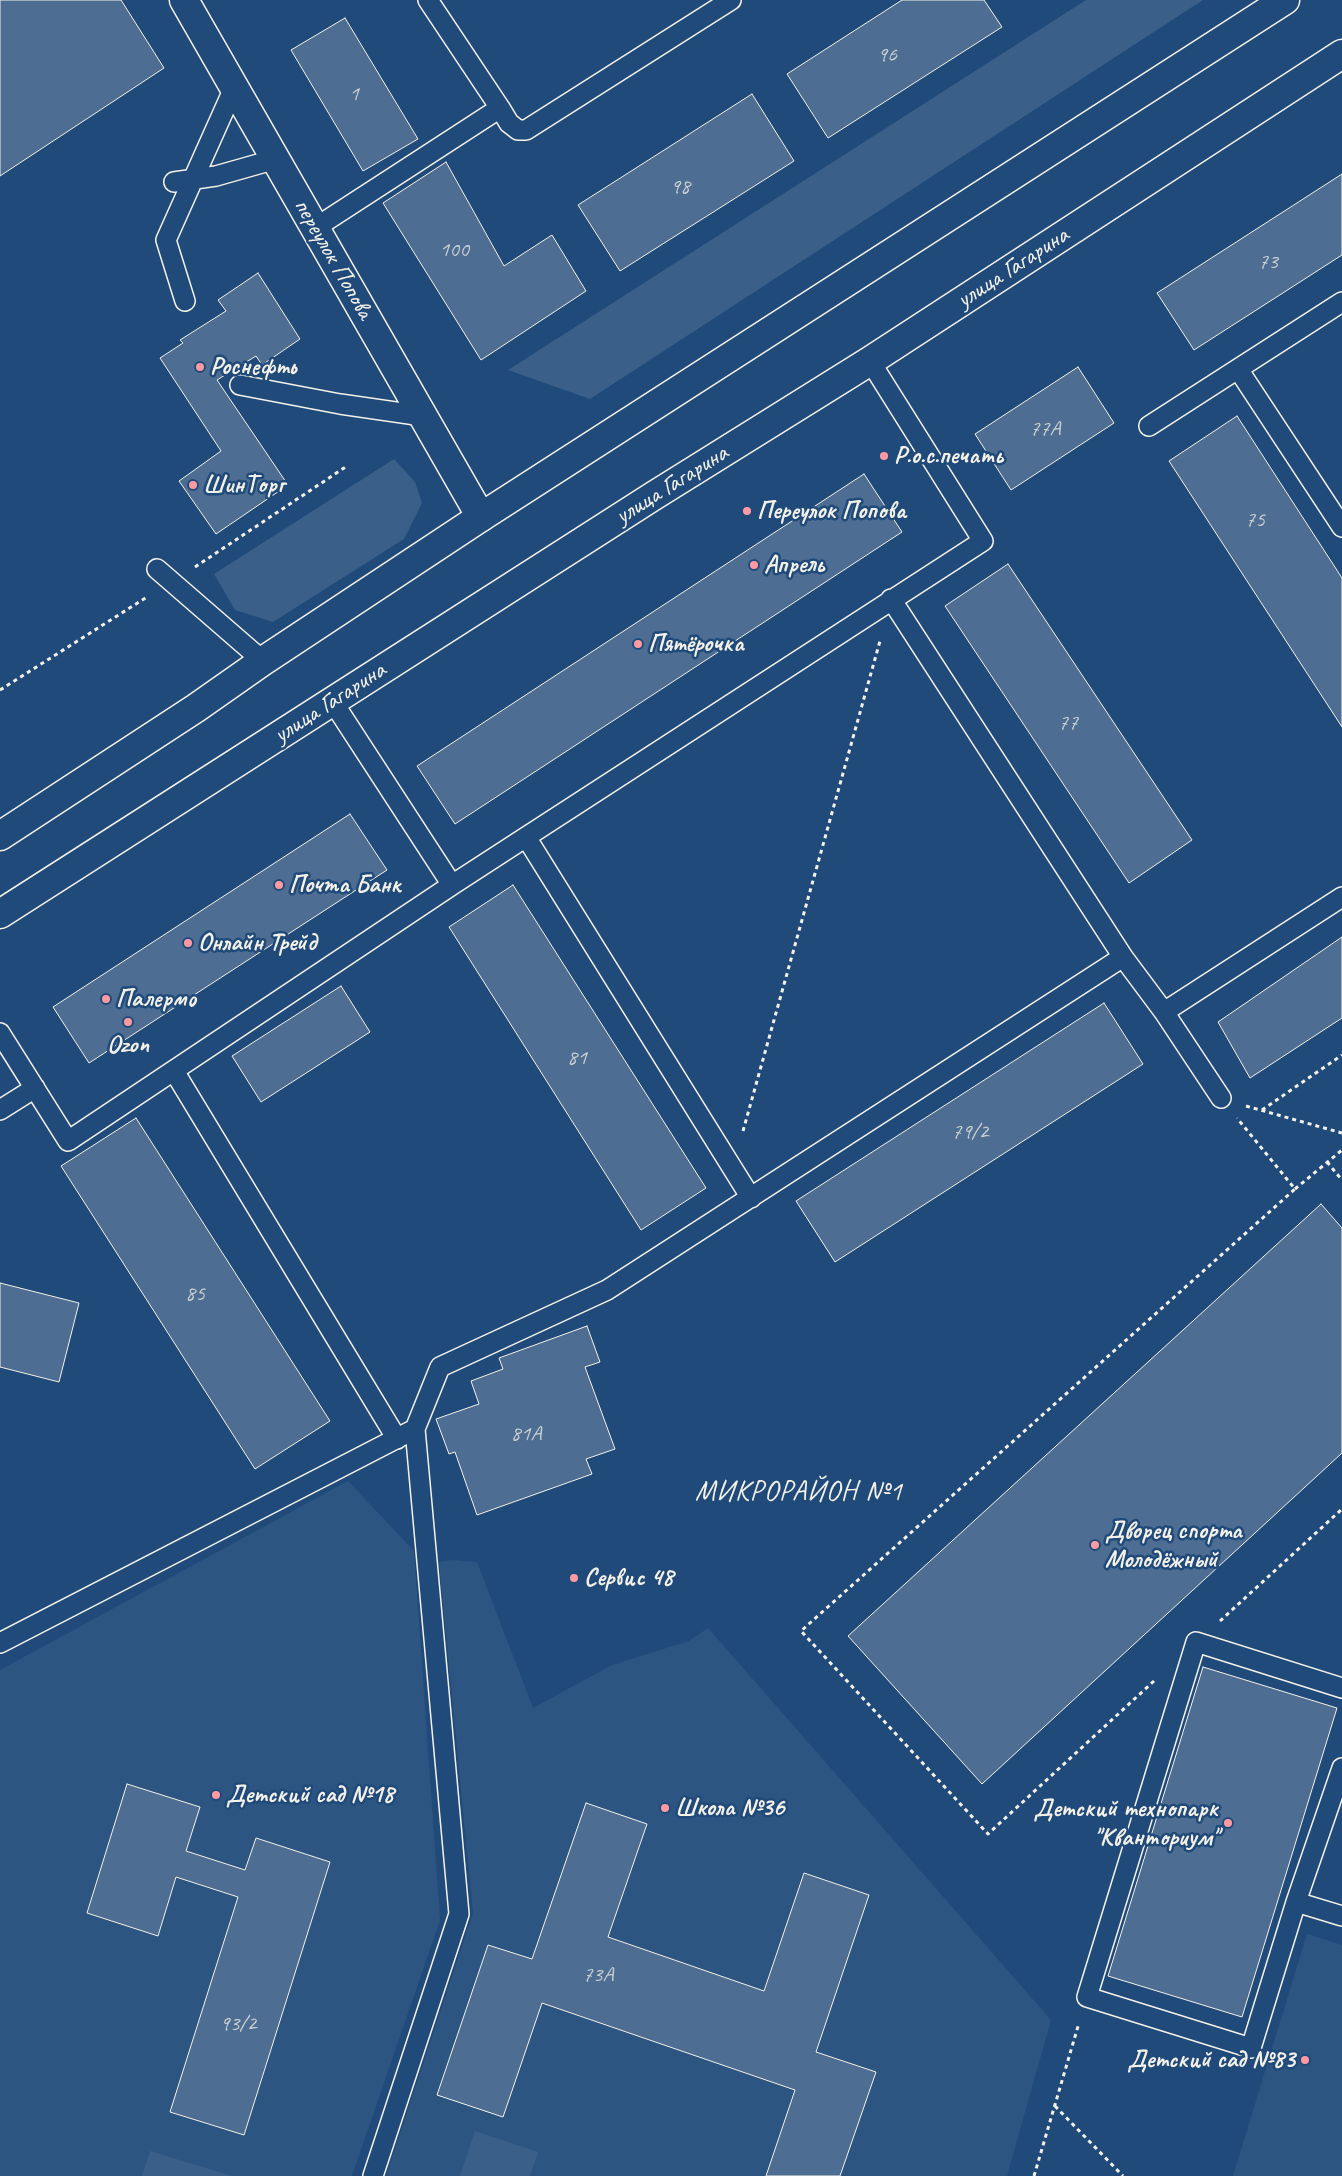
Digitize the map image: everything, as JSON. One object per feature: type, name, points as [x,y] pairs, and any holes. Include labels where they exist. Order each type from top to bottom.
[{"type":"main road","name":"переулок Попова","points":[[184,0],[481,517]]},
{"type":"main road","points":[[0,836],[196,708],[263,661],[481,517],[1285,0]]},
{"type":"main road","name":"улица Гагарина","points":[[0,914],[655,495],[870,361],[1342,54]]},
{"type":"lane","points":[[428,0],[509,123],[518,130],[526,130],[731,0]]},
{"type":"lane","points":[[185,301],[166,240],[234,88]]},
{"type":"lane","points":[[315,228],[500,108]]},
{"type":"lane","points":[[174,182],[216,176],[276,159]]},
{"type":"lane","points":[[1149,426],[1342,302]]},
{"type":"lane","points":[[0,1033],[68,1141],[452,885],[983,541],[870,361]]},
{"type":"lane","points":[[1238,369],[1342,527]]},
{"type":"lane","points":[[240,385],[340,404],[423,416]]},
{"type":"lane","points":[[157,569],[263,661]]},
{"type":"lane","points":[[892,600],[1123,957],[1164,1012],[1221,1098]]},
{"type":"lane","points":[[333,702],[452,885]]},
{"type":"lane","points":[[526,837],[751,1198]]},
{"type":"lane","points":[[1164,1012],[1342,897]]},
{"type":"lane","points":[[372,2176],[459,1914],[415,1429],[440,1367],[607,1290],[1123,957]]},
{"type":"lane","points":[[174,1071],[397,1439]]},
{"type":"lane","points":[[0,1110],[35,1088]]},
{"type":"lane","points":[[0,1644],[415,1429]]},
{"type":"lane","points":[[1342,1688],[1196,1642],[1087,1997],[1251,2048],[1296,1902],[1342,1768]]},
{"type":"lane","points":[[1296,1902],[1342,1916]]},
{"type":"path","points":[[733,1168],[892,600]]},
{"type":"path","points":[[1261,1110],[1342,1055]]},
{"type":"path","points":[[1221,1098],[1342,1133]]},
{"type":"path","points":[[1221,1098],[1295,1189]]},
{"type":"path","points":[[1160,1676],[988,1834],[801,1631],[1295,1189],[1342,1150]]},
{"type":"path","points":[[1326,1162],[1342,1180]]},
{"type":"path","points":[[1196,1642],[1342,1509]]},
{"type":"path","points":[[1034,2176],[1087,1997]]},
{"type":"path","points":[[1055,2105],[1123,2176]]},
{"type":"shaded area","points":[[1086,0],[1203,0],[590,399],[508,370]]},
{"type":"shaded area","points":[[394,459],[415,482],[422,503],[404,539],[273,622],[235,610],[214,574]]},
{"type":"shaded area","name":"Детский сад №18","points":[[348,1481],[414,1551],[440,1920],[352,2176],[0,2176],[0,1670]]},
{"type":"shaded area","name":"Школа №36","points":[[453,1560],[477,1562],[533,1708],[612,1665],[689,1641],[708,1628],[1051,2020],[1007,2176],[386,2176],[473,1913],[439,1562]]},
{"type":"shaded area","name":"Детский сад №83","points":[[1307,1934],[1342,1945],[1342,2176],[1233,2176]]},
{"type":"shaded area","points":[[475,2131],[538,2152],[530,2176],[460,2176]]},
{"type":"shaded area","points":[[150,2151],[232,2176],[142,2176]]},
{"type":"building","points":[[0,0],[121,0],[164,68],[0,176]]},
{"type":"building","points":[[902,0],[984,0],[1002,27],[828,138],[787,74]]},
{"type":"building","points":[[345,18],[418,139],[363,171],[291,50]]},
{"type":"building","points":[[752,94],[794,161],[620,271],[578,205]]},
{"type":"building","points":[[446,162],[504,266],[552,235],[586,291],[481,360],[383,203]]},
{"type":"building","points":[[1342,174],[1342,255],[1194,350],[1157,293]]},
{"type":"building","points":[[258,273],[300,339],[262,365],[256,356],[217,380],[288,485],[216,534],[179,481],[221,451],[160,358],[183,343],[180,340],[226,311],[218,300]]},
{"type":"building","points":[[1078,367],[1114,423],[1011,490],[975,434]]},
{"type":"building","points":[[1237,416],[1342,578],[1342,727],[1169,461]]},
{"type":"building","points":[[864,474],[902,532],[455,824],[417,766]]},
{"type":"building","points":[[1008,564],[1192,840],[1129,883],[945,606]]},
{"type":"building","points":[[350,814],[387,870],[89,1063],[53,1007]]},
{"type":"building","points":[[513,885],[706,1188],[641,1230],[449,927]]},
{"type":"building","points":[[1342,937],[1342,1018],[1250,1078],[1218,1022]]},
{"type":"building","points":[[341,986],[370,1032],[261,1102],[232,1056]]},
{"type":"building","points":[[1104,1003],[1143,1064],[835,1262],[796,1201]]},
{"type":"building","points":[[136,1118],[330,1421],[255,1469],[61,1166]]},
{"type":"building","name":"Дворец спорта Молодёжный","points":[[1321,1204],[1342,1228],[1342,1453],[982,1784],[848,1636]]},
{"type":"building","points":[[0,1283],[79,1303],[59,1382],[0,1367]]},
{"type":"building","points":[[587,1326],[600,1362],[585,1367],[615,1449],[586,1459],[592,1474],[477,1515],[455,1452],[449,1454],[436,1419],[479,1404],[471,1381],[503,1369],[499,1358]]},
{"type":"building","name":"Детский технопарк \"Кванториум\"","points":[[1203,1667],[1337,1708],[1242,2017],[1108,1976]]},
{"type":"building","points":[[127,1784],[200,1807],[186,1851],[245,1870],[256,1838],[330,1862],[244,2135],[170,2112],[238,1897],[176,1877],[158,1936],[87,1913]]},
{"type":"building","points":[[586,1803],[647,1824],[608,1937],[764,1991],[804,1873],[869,1895],[816,2052],[876,2072],[840,2176],[766,2176],[795,2090],[542,2003],[503,2117],[437,2095],[488,1945],[532,1959]]},
{"type":"place","name":"Роснефть","points":[[200,367]]},
{"type":"place","name":"Р.о.с.печать","points":[[884,456]]},
{"type":"place","name":"ШинТорг","points":[[193,485]]},
{"type":"place","name":"Переулок Попова","points":[[747,511]]},
{"type":"place","name":"Апрель","points":[[754,565]]},
{"type":"place","name":"Пятёрочка","points":[[638,644]]},
{"type":"place","name":"Почта Банк","points":[[279,885]]},
{"type":"place","name":"Онлайн Трейд","points":[[188,943]]},
{"type":"place","name":"Палермо","points":[[106,999]]},
{"type":"place","name":"Ozon","points":[[128,1022]]},
{"type":"place","name":"Дворец спорта Молодёжный","points":[[1095,1545]]},
{"type":"place","name":"Сервис 48","points":[[574,1578]]},
{"type":"place","name":"Детский сад №18","points":[[216,1795]]},
{"type":"place","name":"Школа №36","points":[[665,1808]]},
{"type":"place","name":"Детский технопарк \"Кванториум\"","points":[[1228,1823]]},
{"type":"place","name":"Детский сад №83","points":[[1305,2060]]},
{"type":"district","name":"МИКРОРАЙОН №1","points":[[799,1493]]}]
